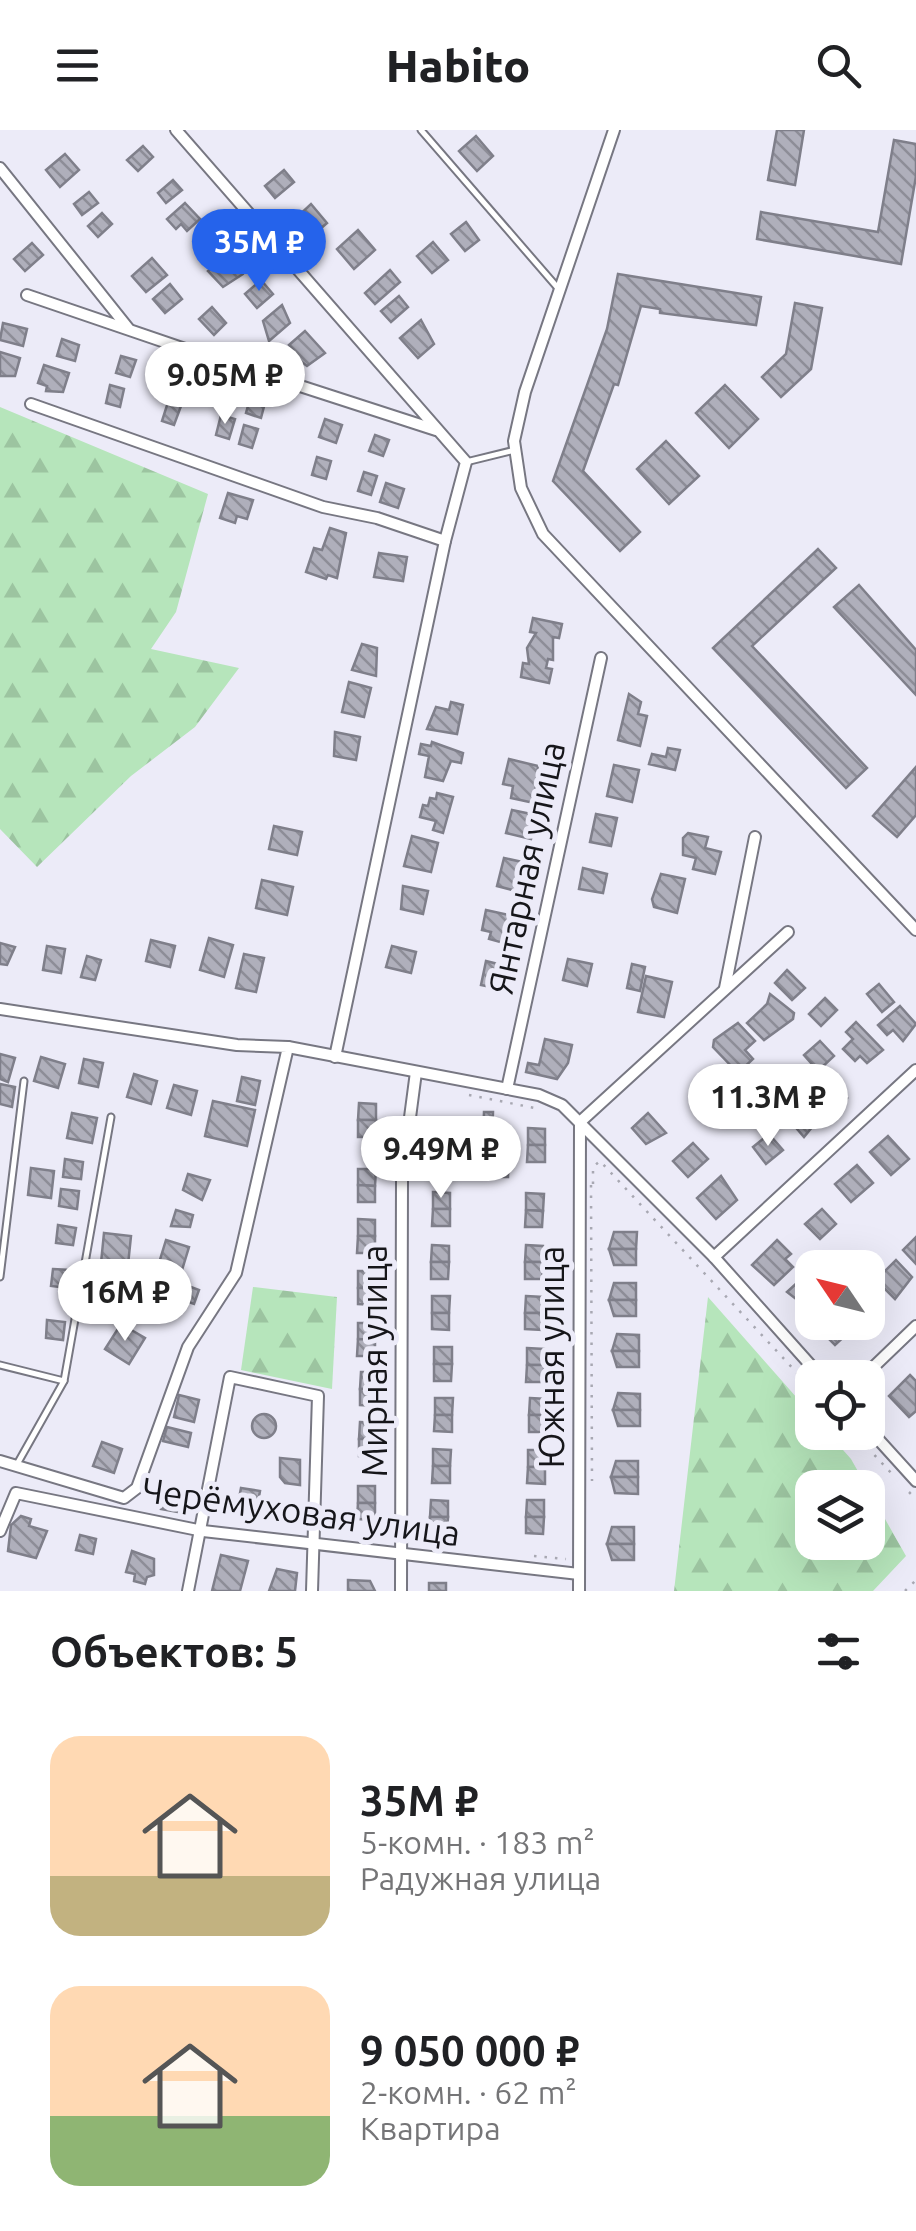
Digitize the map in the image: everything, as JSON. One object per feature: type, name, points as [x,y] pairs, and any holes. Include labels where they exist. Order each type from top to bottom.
[{"type":"street","points":[[176,130],[466,462],[445,541],[334,1057]]},
{"type":"street","points":[[614,130],[525,392],[515,450],[521,488],[544,534],[916,930]]},
{"type":"street","points":[[0,168],[129,329]]},
{"type":"street","points":[[27,295],[276,380],[285,392],[294,384],[437,430]]},
{"type":"street","points":[[32,404],[323,507],[378,518],[445,541]]},
{"type":"street","name":"Янтарная улица","points":[[507,1089],[601,658]]},
{"type":"street","points":[[725,989],[756,837]]},
{"type":"street","points":[[580,1122],[788,932]]},
{"type":"street","points":[[0,1010],[237,1046],[288,1047],[507,1089],[562,1104],[714,1256],[806,1360]]},
{"type":"street","points":[[0,1461],[14,1469],[124,1498],[137,1488],[188,1346],[236,1273],[288,1047]]},
{"type":"street","points":[[714,1256],[916,1070]]},
{"type":"street","name":"Мирная улица","points":[[401,1591],[402,1178],[416,1072]]},
{"type":"street","name":"Южная улица","points":[[578,1591],[580,1122]]},
{"type":"street","points":[[881,1360],[916,1326]]},
{"type":"street","points":[[188,1591],[203,1531],[230,1378],[318,1396],[312,1591]]},
{"type":"street","points":[[885,1447],[916,1481]]},
{"type":"street","name":"Черёмуховая улица","points":[[0,1530],[16,1493],[203,1531],[402,1557],[579,1574]]},
{"type":"lane","points":[[421,130],[560,290]]},
{"type":"lane","points":[[466,462],[515,450]]},
{"type":"lane","points":[[0,1277],[24,1081]]},
{"type":"lane","points":[[14,1469],[64,1381],[111,1118]]},
{"type":"lane","points":[[0,1365],[64,1381]]},
{"type":"path","points":[[457,1092],[553,1111]]},
{"type":"path","points":[[593,1185],[593,1167],[600,1161],[795,1371]]},
{"type":"path","points":[[870,1450],[916,1500]]},
{"type":"path","points":[[905,1591],[916,1580]]},
{"type":"green space","points":[[0,407],[208,494],[176,612],[151,649],[239,668],[195,727],[131,776],[37,867],[0,829]]},
{"type":"green space","points":[[253,1287],[337,1297],[332,1389],[241,1370]]},
{"type":"green space","points":[[708,1297],[795,1396],[795,1450],[843,1450],[857,1470],[795,1470],[795,1560],[885,1560],[885,1519],[906,1556],[873,1591],[674,1591]]},
{"type":"building","points":[[777,130],[804,130],[795,185],[768,180]]},
{"type":"building","points":[[476,136],[493,156],[477,171],[459,151]]},
{"type":"building","points":[[894,140],[916,144],[916,176],[901,264],[757,239],[761,212],[878,232]]},
{"type":"building","points":[[143,146],[153,157],[138,171],[127,160]]},
{"type":"building","points":[[65,154],[79,170],[60,187],[46,170]]},
{"type":"building","points":[[284,170],[294,182],[275,198],[265,186]]},
{"type":"building","points":[[173,180],[182,190],[166,203],[158,193]]},
{"type":"building","points":[[89,192],[98,203],[82,215],[74,204]]},
{"type":"building","points":[[185,203],[200,219],[187,231],[181,224],[176,229],[167,219]]},
{"type":"building","points":[[311,204],[327,223],[312,236],[296,218]]},
{"type":"building","points":[[102,213],[112,224],[98,237],[88,226]]},
{"type":"building","points":[[466,222],[479,240],[465,251],[451,234]]},
{"type":"building","points":[[358,230],[375,250],[354,269],[337,249]]},
{"type":"building","points":[[433,242],[448,260],[432,273],[417,256]]},
{"type":"building","points":[[32,243],[43,255],[25,271],[14,259]]},
{"type":"building","points":[[231,250],[246,266],[243,274],[223,287],[208,271]]},
{"type":"building","points":[[152,258],[167,275],[146,292],[132,276]]},
{"type":"building","points":[[390,270],[400,282],[375,304],[365,293]]},
{"type":"building","points":[[618,274],[761,297],[756,325],[660,313],[660,309],[641,306],[618,385],[614,384],[583,471],[640,532],[620,551],[553,481],[607,329]]},
{"type":"building","points":[[261,280],[273,294],[257,308],[245,294]]},
{"type":"building","points":[[170,284],[182,299],[165,313],[153,299]]},
{"type":"building","points":[[399,296],[408,307],[391,322],[381,311]]},
{"type":"building","points":[[795,303],[822,308],[811,369],[781,397],[762,377],[786,354]]},
{"type":"building","points":[[282,305],[290,323],[269,341],[263,321]]},
{"type":"building","points":[[212,307],[226,323],[214,335],[199,319]]},
{"type":"building","points":[[421,320],[434,344],[418,358],[400,338]]},
{"type":"building","points":[[3,323],[27,329],[23,346],[0,340]]},
{"type":"building","points":[[305,331],[325,353],[307,366],[290,353],[293,350],[289,345]]},
{"type":"building","points":[[62,339],[79,345],[75,361],[57,356]]},
{"type":"building","points":[[0,352],[20,358],[15,376],[0,376]]},
{"type":"building","points":[[121,356],[136,360],[130,377],[116,373]]},
{"type":"building","points":[[44,365],[69,373],[63,392],[46,391],[47,386],[38,383]]},
{"type":"building","points":[[177,371],[190,375],[184,395],[171,391]]},
{"type":"building","points":[[199,378],[214,382],[208,401],[193,396]]},
{"type":"building","points":[[110,385],[124,389],[120,407],[106,403]]},
{"type":"building","points":[[725,385],[758,419],[729,448],[696,413]]},
{"type":"building","points":[[251,395],[266,399],[261,418],[246,413]]},
{"type":"building","points":[[168,402],[181,406],[174,425],[162,421]]},
{"type":"building","points":[[221,415],[235,419],[229,439],[216,435]]},
{"type":"building","points":[[325,419],[342,425],[336,443],[319,437]]},
{"type":"building","points":[[244,425],[258,429],[252,448],[239,444]]},
{"type":"building","points":[[375,435],[389,440],[383,456],[369,451]]},
{"type":"building","points":[[666,441],[699,476],[669,504],[637,469]]},
{"type":"building","points":[[317,457],[331,461],[326,479],[312,475]]},
{"type":"building","points":[[364,472],[377,476],[371,495],[358,491]]},
{"type":"building","points":[[386,483],[404,489],[398,508],[380,502]]},
{"type":"building","points":[[228,493],[253,500],[247,519],[237,516],[235,523],[220,518]]},
{"type":"building","points":[[330,528],[346,533],[337,578],[328,575],[326,579],[306,572],[314,548],[322,550]]},
{"type":"building","points":[[818,549],[836,568],[752,646],[867,768],[846,788],[713,648]]},
{"type":"building","points":[[379,553],[407,557],[403,581],[374,577]]},
{"type":"building","points":[[859,585],[916,650],[916,695],[834,607]]},
{"type":"building","points":[[533,618],[562,624],[559,638],[553,637],[553,660],[548,659],[546,668],[552,669],[549,683],[521,677],[523,663],[529,664],[527,648],[536,633],[530,632]]},
{"type":"building","points":[[362,644],[377,648],[376,676],[352,670]]},
{"type":"building","points":[[349,682],[371,688],[364,717],[342,712]]},
{"type":"building","points":[[629,694],[641,702],[638,714],[647,716],[640,746],[618,740]]},
{"type":"building","points":[[451,702],[463,705],[457,734],[427,729],[436,707],[449,710]]},
{"type":"building","points":[[335,732],[360,737],[356,760],[334,756]]},
{"type":"building","points":[[432,742],[463,753],[461,763],[451,761],[443,781],[425,777],[429,756],[419,754],[421,744],[431,746]]},
{"type":"building","points":[[668,748],[680,750],[675,770],[649,764],[652,754],[666,757]]},
{"type":"building","points":[[509,759],[538,766],[534,803],[511,798],[513,786],[503,784]]},
{"type":"building","points":[[614,765],[639,770],[632,802],[607,796]]},
{"type":"building","points":[[916,767],[916,815],[897,837],[873,816]]},
{"type":"building","points":[[437,793],[453,797],[443,833],[433,830],[436,821],[420,817],[423,805],[428,806]]},
{"type":"building","points":[[512,810],[550,818],[545,835],[533,832],[531,839],[506,833]]},
{"type":"building","points":[[596,814],[617,818],[611,846],[590,842]]},
{"type":"building","points":[[274,826],[302,832],[297,855],[269,849]]},
{"type":"building","points":[[688,833],[708,837],[705,848],[721,852],[715,874],[693,869],[696,858],[683,855],[683,838]]},
{"type":"building","points":[[412,836],[438,843],[431,872],[404,866]]},
{"type":"building","points":[[504,858],[527,863],[520,892],[497,886]]},
{"type":"building","points":[[583,868],[607,874],[603,893],[579,889]]},
{"type":"building","points":[[661,874],[685,879],[677,913],[654,907],[652,899]]},
{"type":"building","points":[[262,880],[293,887],[287,915],[256,908]]},
{"type":"building","points":[[403,886],[428,891],[423,914],[401,909]]},
{"type":"building","points":[[486,910],[523,918],[511,945],[489,939],[491,932],[482,930]]},
{"type":"building","points":[[209,938],[233,945],[224,977],[200,970]]},
{"type":"building","points":[[151,940],[175,946],[170,967],[146,961]]},
{"type":"building","points":[[0,943],[15,947],[7,965],[0,964]]},
{"type":"building","points":[[47,946],[65,949],[61,973],[43,970]]},
{"type":"building","points":[[392,946],[416,952],[411,973],[386,967]]},
{"type":"building","points":[[244,954],[264,958],[256,992],[236,988]]},
{"type":"building","points":[[87,956],[101,960],[95,980],[81,977]]},
{"type":"building","points":[[568,959],[592,964],[587,986],[563,980]]},
{"type":"building","points":[[486,961],[506,966],[501,989],[481,985]]},
{"type":"building","points":[[632,964],[645,967],[640,991],[627,988]]},
{"type":"building","points":[[787,970],[805,988],[792,1000],[775,983]]},
{"type":"building","points":[[646,976],[672,982],[664,1017],[638,1012]]},
{"type":"building","points":[[879,984],[894,1002],[882,1012],[867,994]]},
{"type":"building","points":[[770,994],[794,1013],[793,1019],[764,1040],[747,1023],[767,1004]]},
{"type":"building","points":[[825,998],[837,1010],[821,1026],[809,1014]]},
{"type":"building","points":[[900,1006],[916,1024],[903,1041],[893,1030],[887,1035],[878,1025]]},
{"type":"building","points":[[856,1022],[883,1050],[867,1063],[860,1056],[855,1061],[843,1049],[853,1039],[846,1032]]},
{"type":"building","points":[[738,1023],[755,1041],[745,1050],[753,1059],[738,1073],[713,1047],[714,1040]]},
{"type":"building","points":[[545,1039],[572,1045],[568,1063],[557,1079],[526,1072],[528,1063],[539,1065]]},
{"type":"building","points":[[820,1041],[834,1056],[818,1071],[804,1055]]},
{"type":"building","points":[[0,1054],[15,1058],[8,1082],[0,1079]]},
{"type":"building","points":[[41,1057],[65,1064],[58,1088],[34,1081]]},
{"type":"building","points":[[84,1059],[103,1063],[98,1087],[79,1083]]},
{"type":"building","points":[[783,1070],[795,1083],[791,1087],[796,1092],[779,1108],[766,1093],[770,1090],[766,1086]]},
{"type":"building","points":[[134,1074],[157,1081],[151,1104],[127,1097]]},
{"type":"building","points":[[242,1077],[260,1081],[255,1105],[237,1101]]},
{"type":"building","points":[[0,1084],[15,1087],[12,1107],[0,1104]]},
{"type":"building","points":[[174,1085],[197,1091],[191,1115],[167,1108]]},
{"type":"building","points":[[835,1085],[847,1098],[835,1110],[823,1098]]},
{"type":"building","points":[[213,1101],[255,1110],[247,1146],[205,1136]]},
{"type":"building","points":[[359,1103],[376,1104],[376,1120],[358,1120]]},
{"type":"building","points":[[806,1109],[817,1121],[804,1137],[791,1122]]},
{"type":"building","points":[[484,1112],[493,1112],[492,1140],[483,1140]]},
{"type":"building","points":[[72,1113],[97,1118],[92,1143],[67,1138]]},
{"type":"building","points":[[648,1113],[666,1133],[646,1144],[632,1128]]},
{"type":"building","points":[[358,1120],[376,1120],[375,1137],[358,1137]]},
{"type":"building","points":[[528,1128],[545,1129],[545,1145],[528,1145]]},
{"type":"building","points":[[433,1131],[450,1131],[450,1148],[433,1147]]},
{"type":"building","points":[[769,1134],[783,1150],[766,1164],[753,1147]]},
{"type":"building","points":[[888,1136],[909,1159],[891,1175],[870,1152]]},
{"type":"building","points":[[693,1143],[708,1159],[688,1177],[673,1161]]},
{"type":"building","points":[[528,1145],[545,1145],[545,1162],[527,1162]]},
{"type":"building","points":[[498,1146],[509,1147],[508,1177],[497,1177]]},
{"type":"building","points":[[433,1147],[450,1148],[450,1164],[432,1164]]},
{"type":"building","points":[[65,1159],[83,1162],[81,1179],[63,1177]]},
{"type":"building","points":[[857,1165],[873,1183],[851,1202],[835,1184]]},
{"type":"building","points":[[31,1168],[54,1171],[51,1198],[28,1195]]},
{"type":"building","points":[[358,1169],[376,1169],[375,1186],[358,1185]]},
{"type":"building","points":[[188,1174],[210,1180],[202,1200],[183,1190]]},
{"type":"building","points":[[721,1176],[737,1200],[716,1219],[697,1198]]},
{"type":"building","points":[[358,1185],[375,1186],[375,1202],[358,1202]]},
{"type":"building","points":[[61,1189],[79,1191],[77,1209],[59,1206]]},
{"type":"building","points":[[433,1192],[450,1193],[450,1209],[433,1209]]},
{"type":"building","points":[[526,1193],[544,1194],[543,1211],[526,1210]]},
{"type":"building","points":[[433,1209],[450,1209],[450,1226],[432,1226]]},
{"type":"building","points":[[822,1209],[836,1224],[820,1239],[805,1224]]},
{"type":"building","points":[[176,1210],[193,1215],[190,1227],[171,1226]]},
{"type":"building","points":[[526,1210],[543,1211],[542,1227],[525,1227]]},
{"type":"building","points":[[358,1219],[375,1220],[375,1236],[358,1236]]},
{"type":"building","points":[[58,1225],[76,1228],[73,1245],[56,1243]]},
{"type":"building","points":[[614,1232],[637,1232],[636,1249],[609,1249]]},
{"type":"building","points":[[104,1233],[131,1236],[128,1265],[101,1263]]},
{"type":"building","points":[[358,1236],[375,1236],[375,1253],[357,1253]]},
{"type":"building","points":[[916,1237],[916,1264],[903,1250]]},
{"type":"building","points":[[166,1240],[189,1247],[182,1270],[159,1263]]},
{"type":"building","points":[[777,1240],[791,1254],[785,1259],[793,1267],[774,1285],[752,1265]]},
{"type":"building","points":[[432,1245],[449,1246],[449,1262],[431,1262]]},
{"type":"building","points":[[526,1245],[543,1246],[543,1262],[525,1262]]},
{"type":"building","points":[[609,1249],[636,1249],[636,1265],[614,1265]]},
{"type":"building","points":[[896,1260],[912,1277],[895,1299],[885,1289],[885,1271]]},
{"type":"building","points":[[431,1262],[449,1262],[448,1279],[431,1279]]},
{"type":"building","points":[[525,1262],[543,1262],[542,1279],[525,1279]]},
{"type":"building","points":[[53,1269],[70,1270],[69,1288],[51,1286]]},
{"type":"building","points":[[146,1270],[199,1290],[194,1304],[155,1290],[144,1320],[129,1314]]},
{"type":"building","points":[[358,1271],[376,1271],[375,1288],[358,1288]]},
{"type":"building","points":[[614,1283],[636,1283],[636,1300],[609,1300]]},
{"type":"building","points":[[358,1288],[375,1288],[375,1305],[358,1304]]},
{"type":"building","points":[[432,1296],[450,1296],[449,1313],[432,1313]]},
{"type":"building","points":[[526,1296],[543,1297],[543,1313],[525,1313]]},
{"type":"building","points":[[609,1300],[636,1300],[636,1316],[614,1316]]},
{"type":"building","points":[[432,1313],[449,1313],[449,1330],[432,1329]]},
{"type":"building","points":[[525,1313],[543,1313],[542,1330],[525,1329]]},
{"type":"building","points":[[47,1320],[65,1322],[63,1340],[46,1338]]},
{"type":"building","points":[[358,1323],[376,1323],[375,1340],[358,1339]]},
{"type":"building","points":[[121,1324],[145,1338],[129,1364],[105,1349]]},
{"type":"building","points":[[617,1334],[639,1335],[639,1351],[612,1351]]},
{"type":"building","points":[[358,1339],[375,1340],[375,1356],[357,1356]]},
{"type":"building","points":[[434,1347],[452,1347],[452,1364],[434,1364]]},
{"type":"building","points":[[527,1348],[544,1349],[544,1365],[527,1365]]},
{"type":"building","points":[[612,1351],[639,1351],[639,1367],[617,1367]]},
{"type":"building","points":[[434,1364],[452,1364],[451,1381],[434,1381]]},
{"type":"building","points":[[527,1365],[544,1365],[544,1382],[526,1382]]},
{"type":"building","points":[[361,1372],[378,1372],[378,1389],[360,1389]]},
{"type":"building","points":[[910,1375],[916,1381],[916,1411],[909,1417],[889,1396]]},
{"type":"building","points":[[360,1389],[378,1389],[377,1406],[360,1405]]},
{"type":"building","points":[[618,1393],[640,1394],[640,1410],[613,1410]]},
{"type":"building","points":[[179,1395],[199,1400],[194,1422],[174,1417]]},
{"type":"building","points":[[435,1398],[453,1398],[452,1415],[435,1415]]},
{"type":"building","points":[[530,1398],[547,1399],[547,1415],[529,1415]]},
{"type":"building","points":[[613,1410],[640,1410],[640,1426],[618,1426]]},
{"type":"building","points":[[264,1414],[273,1417],[273,1435],[264,1438],[255,1435],[252,1426],[255,1417]]},
{"type":"building","points":[[435,1415],[452,1415],[452,1432],[434,1431]]},
{"type":"building","points":[[529,1415],[547,1415],[546,1432],[529,1432]]},
{"type":"building","points":[[360,1422],[377,1423],[377,1439],[359,1439]]},
{"type":"building","points":[[167,1427],[191,1433],[188,1447],[163,1441]]},
{"type":"building","points":[[359,1439],[377,1439],[376,1456],[359,1456]]},
{"type":"building","points":[[102,1442],[122,1449],[114,1473],[93,1466]]},
{"type":"building","points":[[433,1449],[451,1450],[450,1466],[433,1466]]},
{"type":"building","points":[[528,1450],[546,1450],[545,1467],[528,1467]]},
{"type":"building","points":[[280,1458],[300,1460],[300,1485],[285,1483],[280,1477]]},
{"type":"building","points":[[616,1461],[638,1461],[638,1477],[611,1477]]},
{"type":"building","points":[[433,1466],[450,1466],[450,1483],[432,1483]]},
{"type":"building","points":[[528,1467],[545,1467],[545,1484],[527,1483]]},
{"type":"building","points":[[611,1477],[638,1477],[638,1494],[615,1493]]},
{"type":"building","points":[[358,1486],[375,1486],[375,1503],[358,1503]]},
{"type":"building","points":[[241,1488],[260,1491],[256,1513],[237,1509]]},
{"type":"building","points":[[164,1492],[181,1495],[178,1512],[161,1509]]},
{"type":"building","points":[[431,1500],[448,1501],[448,1517],[430,1517]]},
{"type":"building","points":[[527,1500],[544,1500],[544,1517],[526,1517]]},
{"type":"building","points":[[358,1503],[375,1503],[375,1520],[357,1519]]},
{"type":"building","points":[[21,1516],[31,1519],[29,1526],[47,1531],[36,1558],[8,1551],[11,1525]]},
{"type":"building","points":[[430,1517],[448,1517],[447,1534],[430,1534]]},
{"type":"building","points":[[526,1517],[544,1517],[543,1534],[526,1533]]},
{"type":"building","points":[[612,1527],[634,1527],[634,1544],[607,1544]]},
{"type":"building","points":[[80,1535],[96,1539],[93,1554],[76,1550]]},
{"type":"building","points":[[607,1544],[634,1544],[634,1560],[612,1560]]},
{"type":"building","points":[[132,1551],[154,1559],[154,1575],[147,1577],[145,1584],[134,1581],[135,1574],[126,1572]]},
{"type":"building","points":[[221,1555],[248,1561],[240,1591],[212,1591]]},
{"type":"building","points":[[277,1569],[297,1573],[295,1591],[269,1591]]},
{"type":"building","points":[[348,1580],[370,1581],[375,1591],[348,1591]]},
{"type":"building","points":[[429,1583],[446,1583],[446,1591],[429,1591]]}]
